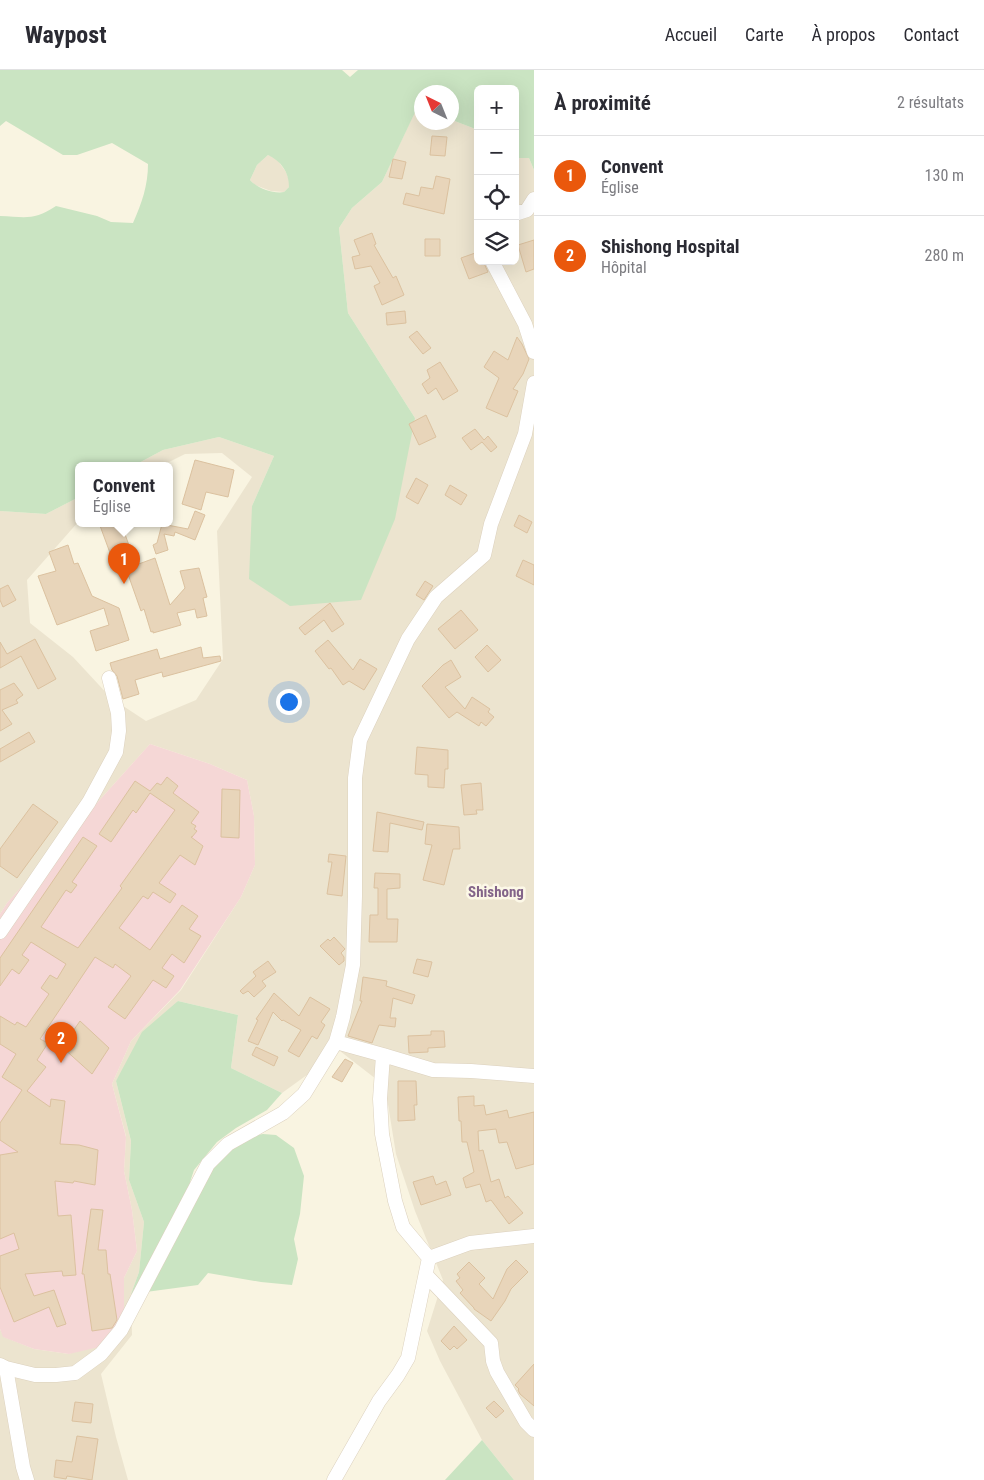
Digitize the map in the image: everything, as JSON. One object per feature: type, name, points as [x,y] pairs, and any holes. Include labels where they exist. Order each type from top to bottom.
[{"type":"street","points":[[519,213],[527,210],[534,199]]},
{"type":"street","points":[[494,265],[525,324],[534,352]]},
{"type":"street","points":[[27,1480],[3,1366],[35,1375],[56,1376],[75,1373],[100,1354],[121,1330],[208,1164],[228,1144],[283,1113],[304,1094],[336,1042],[343,1018],[353,965],[355,778],[360,740],[408,639],[436,597],[484,555],[492,524],[529,435],[534,383]]},
{"type":"street","points":[[0,932],[90,802],[116,752],[119,731],[118,713],[109,678]]},
{"type":"street","points":[[336,1042],[433,1070],[534,1076]]},
{"type":"street","points":[[383,1055],[380,1099],[382,1134],[395,1201],[403,1227],[429,1258]]},
{"type":"street","points":[[429,1258],[470,1243],[534,1236]]},
{"type":"street","points":[[334,1480],[379,1401],[408,1358],[429,1258]]},
{"type":"street","points":[[426,1274],[491,1344],[493,1361],[497,1372],[526,1422],[534,1430]]},
{"type":"shaded area","points":[[414,114],[414,130],[459,130],[459,123],[474,128],[474,265],[519,265],[519,158],[529,158],[534,170],[534,1480],[514,1480],[482,1440],[440,1361],[427,1331],[443,1280],[415,1211],[396,1154],[385,1086],[340,1051],[282,1093],[231,1068],[238,1015],[178,1001],[116,1081],[131,1141],[129,1180],[144,1222],[139,1272],[131,1294],[132,1335],[101,1374],[128,1480],[0,1480],[0,1329],[4,1337],[34,1349],[69,1354],[124,1328],[124,1278],[137,1251],[132,1210],[124,1171],[126,1136],[112,1084],[131,1041],[181,990],[241,897],[255,865],[254,816],[247,780],[210,764],[150,744],[7,903],[0,914],[0,511],[46,514],[75,499],[75,526],[27,580],[30,623],[73,657],[111,698],[146,721],[196,700],[223,659],[217,531],[252,477],[222,453],[185,454],[169,462],[141,462],[163,450],[219,437],[274,456],[252,506],[415,418],[348,313],[339,228],[352,208],[382,182]]},
{"type":"shaded area","points":[[268,155],[276,158],[286,172],[289,187],[284,192],[271,191],[255,185],[250,180],[257,165]]},
{"type":"shaded area","points":[[150,744],[210,764],[247,780],[254,816],[255,865],[241,897],[180,990],[131,1041],[112,1084],[126,1137],[124,1171],[132,1210],[137,1251],[124,1278],[124,1328],[99,1347],[69,1354],[34,1349],[3,1337],[0,1329],[0,914],[7,903]]},
{"type":"green space","points":[[0,70],[342,70],[350,77],[358,70],[534,70],[534,170],[529,158],[519,158],[519,85],[474,85],[474,128],[459,123],[459,85],[414,85],[414,115],[382,182],[352,208],[339,228],[348,313],[415,418],[395,519],[361,600],[290,606],[249,579],[252,506],[274,456],[219,437],[163,450],[141,462],[75,462],[75,499],[46,514],[0,511],[0,216],[35,216],[56,206],[97,216],[111,222],[133,223],[144,194],[147,179],[148,164],[112,143],[77,155],[63,155],[6,121],[0,126]],"holes":[[[268,155],[273,157],[283,168],[289,182],[289,187],[284,192],[266,190],[250,180],[257,165]]]},
{"type":"green space","points":[[178,1001],[238,1015],[231,1068],[282,1093],[267,1110],[236,1128],[217,1142],[194,1170],[190,1182],[197,1193],[215,1160],[248,1137],[263,1134],[276,1135],[294,1148],[304,1176],[300,1214],[294,1239],[298,1259],[292,1285],[208,1273],[198,1285],[131,1294],[139,1272],[144,1222],[129,1180],[131,1141],[116,1081],[142,1032]]},
{"type":"green space","points":[[482,1440],[514,1480],[445,1480]]},
{"type":"building","points":[[432,136],[447,137],[445,156],[430,155]]},
{"type":"building","points":[[393,159],[406,162],[402,179],[389,177]]},
{"type":"building","points":[[436,176],[450,179],[444,214],[403,204],[406,193],[419,196],[421,187],[433,189]]},
{"type":"building","points":[[372,233],[376,244],[374,245],[393,278],[396,276],[404,295],[382,305],[374,286],[380,283],[371,266],[355,269],[352,257],[360,255],[354,240]]},
{"type":"building","points":[[425,239],[440,239],[440,256],[425,256]]},
{"type":"building","points":[[534,240],[534,269],[526,272],[519,245]]},
{"type":"building","points":[[474,253],[474,265],[485,265],[488,272],[469,279],[461,258]]},
{"type":"building","points":[[405,311],[406,323],[387,325],[386,313]]},
{"type":"building","points":[[417,331],[431,348],[423,354],[409,337]]},
{"type":"building","points":[[517,337],[529,359],[523,374],[513,389],[518,391],[507,417],[486,408],[499,378],[484,367],[494,351],[508,360]]},
{"type":"building","points":[[440,362],[458,391],[443,400],[436,388],[428,394],[422,384],[430,378],[427,370]]},
{"type":"building","points":[[426,415],[436,437],[419,445],[409,424]]},
{"type":"building","points":[[475,429],[484,440],[488,436],[497,447],[491,452],[482,442],[471,450],[462,438]]},
{"type":"building","points":[[195,460],[234,470],[228,497],[206,492],[201,510],[182,504]]},
{"type":"building","points":[[416,478],[428,485],[418,504],[406,497]]},
{"type":"building","points":[[450,485],[467,495],[461,505],[445,495]]},
{"type":"building","points":[[195,511],[205,515],[195,540],[175,532],[174,536],[164,534],[168,550],[156,554],[153,545],[157,543],[161,527],[173,526],[188,529]]},
{"type":"building","points":[[519,515],[532,522],[527,533],[514,526]]},
{"type":"building","points":[[100,527],[122,527],[136,565],[155,558],[170,605],[185,588],[180,571],[199,568],[207,597],[203,598],[207,616],[197,618],[195,609],[177,613],[181,625],[151,632],[144,609],[141,611],[123,560],[113,561]]},
{"type":"building","points":[[68,545],[74,564],[78,563],[92,596],[119,608],[129,640],[96,651],[90,631],[109,625],[104,608],[57,625],[38,576],[56,571],[49,552]]},
{"type":"building","points":[[523,560],[534,565],[534,585],[516,576]]},
{"type":"building","points":[[425,581],[433,586],[424,600],[416,595]]},
{"type":"building","points":[[8,585],[16,600],[3,607],[0,600],[0,589]]},
{"type":"building","points":[[330,603],[344,624],[332,632],[324,620],[305,635],[299,628]]},
{"type":"building","points":[[461,610],[478,630],[455,649],[438,629]]},
{"type":"building","points":[[35,639],[56,679],[38,689],[21,656],[0,668],[0,642],[7,654]]},
{"type":"building","points":[[328,640],[353,670],[360,659],[377,669],[364,690],[349,681],[343,685],[331,668],[329,669],[315,651]]},
{"type":"building","points":[[487,645],[501,660],[488,672],[475,657]]},
{"type":"building","points":[[201,647],[203,658],[220,656],[221,661],[163,677],[162,672],[135,680],[139,694],[123,699],[117,676],[112,670],[110,663],[157,649],[160,659]]},
{"type":"building","points":[[451,660],[461,677],[445,687],[465,709],[472,697],[490,709],[488,712],[494,717],[486,726],[481,722],[479,726],[457,712],[449,718],[422,686],[443,665]]},
{"type":"building","points":[[14,683],[23,695],[16,700],[18,703],[2,710],[12,724],[0,731],[0,690]]},
{"type":"building","points":[[29,732],[35,742],[0,762],[0,749]]},
{"type":"building","points":[[417,747],[448,750],[448,769],[445,769],[444,788],[428,787],[428,775],[415,774]]},
{"type":"building","points":[[167,777],[178,786],[173,793],[199,812],[191,823],[196,826],[194,829],[197,831],[191,837],[203,846],[195,865],[180,855],[159,883],[176,894],[170,903],[153,892],[148,899],[143,896],[119,928],[150,950],[182,905],[198,916],[189,929],[201,936],[184,963],[172,954],[162,968],[174,976],[166,988],[153,980],[125,1019],[108,1007],[131,976],[115,964],[113,968],[95,957],[40,1039],[48,1043],[37,1060],[46,1067],[27,1091],[50,1107],[51,1099],[65,1101],[60,1144],[79,1145],[98,1150],[95,1185],[74,1181],[73,1183],[55,1181],[58,1216],[71,1215],[76,1275],[63,1276],[62,1271],[25,1274],[34,1296],[54,1290],[66,1324],[57,1327],[49,1307],[14,1322],[0,1287],[0,1256],[19,1249],[14,1233],[0,1239],[0,1155],[18,1152],[0,1140],[0,1123],[22,1090],[2,1077],[16,1054],[0,1044],[0,1016],[15,1025],[17,1022],[26,1027],[49,994],[41,988],[50,975],[57,979],[66,964],[31,942],[22,955],[29,960],[19,974],[12,969],[0,986],[0,958],[83,837],[97,846],[72,882],[77,885],[71,893],[66,890],[41,927],[78,948],[175,810],[150,793],[136,813],[133,810],[111,842],[99,834],[135,781],[150,791],[157,783],[161,785]]},
{"type":"building","points":[[481,783],[483,810],[476,810],[477,814],[464,815],[461,785]]},
{"type":"building","points":[[222,789],[240,790],[239,838],[221,837]]},
{"type":"building","points":[[33,804],[58,822],[17,878],[0,866],[0,849]]},
{"type":"building","points":[[377,812],[424,822],[422,830],[390,823],[388,852],[373,851]]},
{"type":"building","points":[[427,824],[459,827],[460,849],[453,849],[444,885],[423,880],[432,845],[425,844]]},
{"type":"building","points":[[329,854],[346,856],[342,896],[327,894],[332,862],[328,862]]},
{"type":"building","points":[[375,873],[400,874],[400,888],[387,889],[387,919],[398,919],[397,942],[369,942],[370,915],[378,915],[378,888],[374,888]]},
{"type":"building","points":[[334,937],[345,949],[341,953],[344,961],[339,965],[320,946],[328,939],[330,941]]},
{"type":"building","points":[[417,959],[432,962],[428,977],[413,973]]},
{"type":"building","points":[[268,961],[276,972],[262,981],[266,986],[254,997],[248,991],[243,994],[240,991],[256,976],[253,972]]},
{"type":"building","points":[[363,977],[387,981],[386,986],[415,995],[412,1004],[393,998],[390,1018],[396,1018],[395,1027],[379,1025],[372,1043],[348,1036],[362,1001],[360,1001]]},
{"type":"building","points":[[274,993],[299,1016],[310,997],[330,1009],[321,1022],[325,1025],[317,1039],[312,1036],[299,1057],[288,1051],[301,1030],[282,1021],[273,1012],[258,1045],[248,1041],[258,1020],[256,1019]]},
{"type":"building","points":[[80,1021],[109,1048],[92,1074],[62,1047]]},
{"type":"building","points":[[431,1031],[444,1031],[445,1047],[428,1048],[428,1052],[409,1053],[408,1036],[431,1035]]},
{"type":"building","points":[[256,1047],[278,1057],[274,1066],[252,1055]]},
{"type":"building","points":[[345,1059],[353,1063],[342,1082],[332,1077]]},
{"type":"building","points":[[398,1081],[416,1081],[417,1105],[414,1105],[415,1120],[398,1121]]},
{"type":"building","points":[[474,1096],[474,1106],[484,1105],[486,1115],[507,1110],[509,1118],[534,1112],[534,1164],[516,1169],[507,1142],[499,1143],[496,1129],[478,1131],[479,1151],[483,1150],[491,1182],[499,1179],[505,1198],[508,1196],[523,1213],[509,1224],[491,1200],[486,1202],[480,1184],[466,1188],[463,1178],[474,1172],[467,1142],[462,1142],[458,1097]]},
{"type":"building","points":[[433,1176],[436,1185],[446,1181],[451,1195],[421,1205],[413,1182]]},
{"type":"building","points":[[91,1209],[103,1210],[98,1250],[106,1250],[108,1274],[110,1274],[117,1320],[112,1328],[92,1331],[84,1274],[82,1274]]},
{"type":"building","points":[[516,1260],[528,1272],[511,1289],[491,1321],[474,1309],[460,1293],[463,1290],[456,1281],[460,1278],[457,1274],[469,1262],[485,1278],[479,1284],[493,1299],[507,1269]]},
{"type":"building","points":[[454,1326],[467,1340],[457,1349],[454,1346],[450,1350],[441,1341]]},
{"type":"building","points":[[534,1364],[534,1406],[520,1394],[519,1389],[515,1385]]},
{"type":"building","points":[[494,1401],[504,1411],[496,1418],[486,1408]]},
{"type":"building","points":[[75,1402],[93,1404],[91,1423],[72,1421]]},
{"type":"building","points":[[77,1436],[98,1439],[92,1480],[67,1476],[66,1479],[54,1477],[56,1460],[72,1462]]},
{"type":"place","name":"Convent","points":[[124,584]]},
{"type":"place","name":"Shishong Hospital","points":[[61,1063]]},
{"type":"district","name":"Shishong","points":[[496,892]]}]
